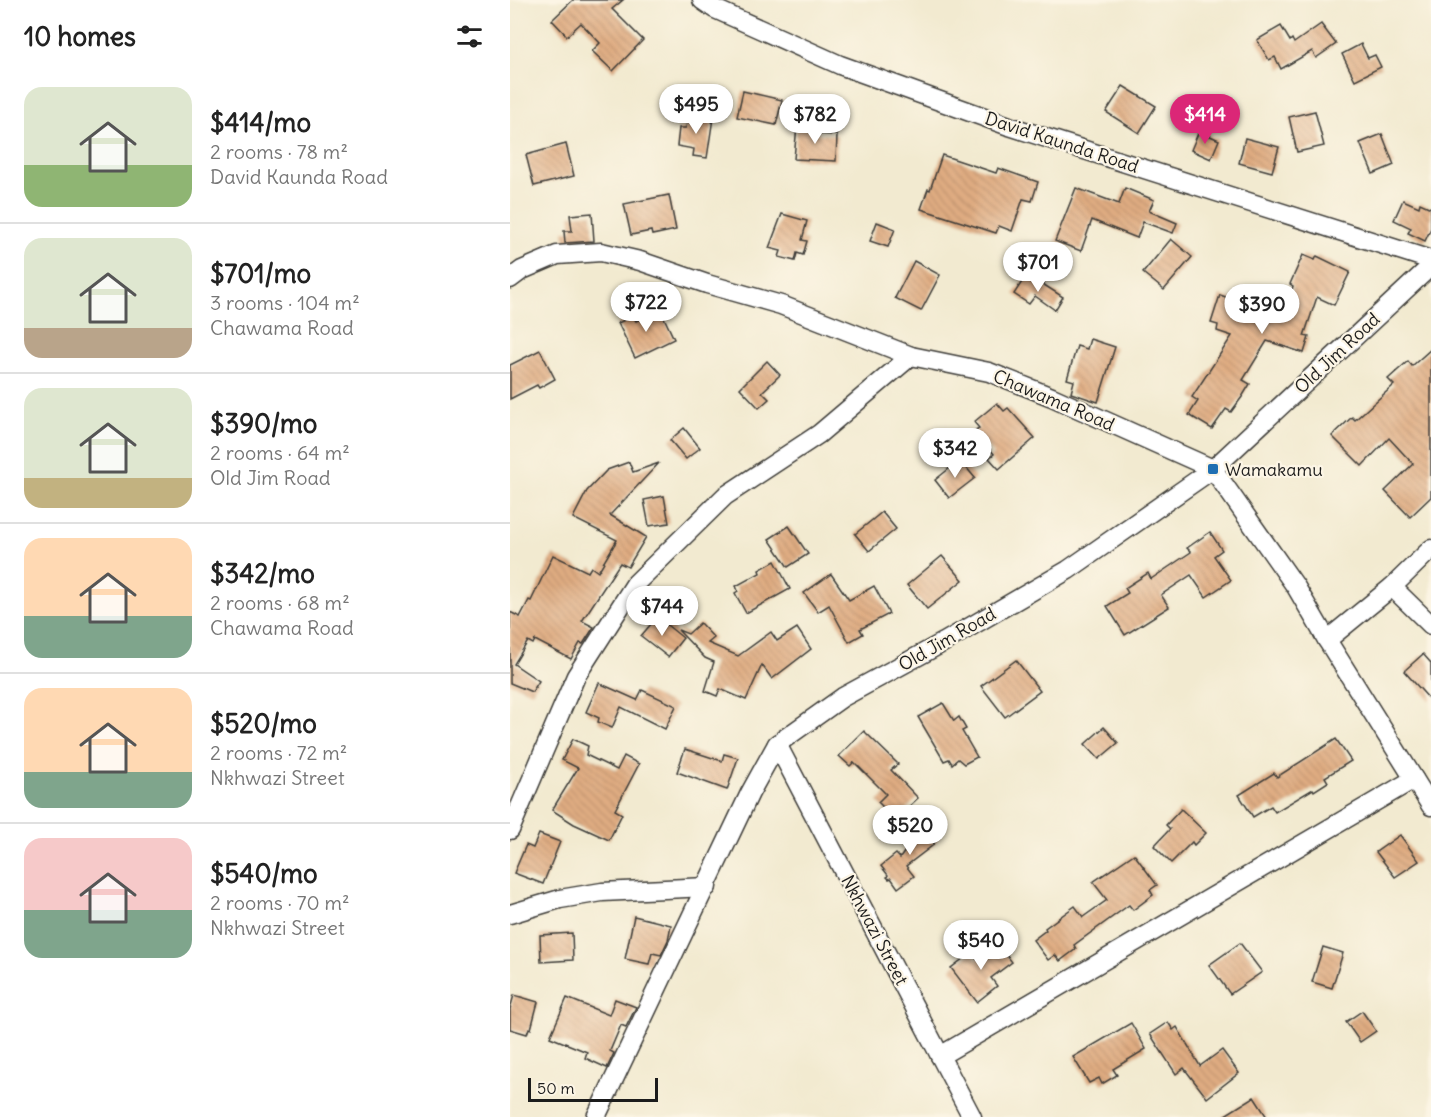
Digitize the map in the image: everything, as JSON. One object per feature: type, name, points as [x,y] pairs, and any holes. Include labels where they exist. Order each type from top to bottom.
[{"type":"street","name":"David Kaunda Road","points":[[702,0],[715,9],[840,65],[1009,126],[1431,260]]},
{"type":"street","name":"Chawama Road","points":[[510,279],[522,270],[557,255],[601,252],[640,261],[707,284],[781,305],[911,356],[989,372],[1052,397],[1213,469]]},
{"type":"street","name":"Old Jim Road","points":[[596,1117],[750,793],[777,744],[843,697],[1068,570],[1213,469],[1431,266]]},
{"type":"street","points":[[510,830],[576,676],[635,584],[725,496],[819,434],[911,356]]},
{"type":"street","points":[[1213,469],[1296,587],[1431,806]]},
{"type":"street","points":[[1327,640],[1392,587],[1431,549]]},
{"type":"street","points":[[1392,587],[1431,625]]},
{"type":"street","name":"Nkhwazi Street","points":[[777,744],[972,1117]]},
{"type":"street","points":[[940,1056],[1414,779]]},
{"type":"street","points":[[510,914],[560,899],[603,892],[707,887]]},
{"type":"building","points":[[573,0],[623,0],[612,9],[643,40],[613,71],[592,51],[600,43],[581,23],[567,36],[552,20]]},
{"type":"building","points":[[1321,24],[1336,44],[1316,58],[1312,51],[1281,69],[1275,57],[1269,60],[1257,40],[1281,26],[1290,41],[1292,39],[1294,43]]},
{"type":"building","points":[[1361,44],[1368,58],[1375,55],[1381,67],[1355,80],[1342,54]]},
{"type":"building","points":[[1123,86],[1156,106],[1139,133],[1106,112]]},
{"type":"building","points":[[743,91],[782,100],[776,125],[737,117]]},
{"type":"building","points":[[1315,111],[1324,146],[1297,152],[1289,117]]},
{"type":"building","points":[[688,115],[713,118],[707,158],[693,156],[694,149],[677,146],[679,128],[686,128]]},
{"type":"building","points":[[797,125],[818,127],[818,134],[837,135],[836,161],[794,159]]},
{"type":"building","points":[[1199,131],[1219,140],[1211,159],[1191,150]]},
{"type":"building","points":[[1382,134],[1394,165],[1373,174],[1360,143]]},
{"type":"building","points":[[1245,138],[1279,147],[1272,172],[1239,163]]},
{"type":"building","points":[[566,144],[574,176],[534,186],[526,155]]},
{"type":"building","points":[[942,155],[996,173],[998,168],[1038,182],[1032,201],[1023,199],[1012,231],[999,226],[996,233],[921,209]]},
{"type":"building","points":[[1076,188],[1119,204],[1125,188],[1154,200],[1149,211],[1177,223],[1173,233],[1143,222],[1137,238],[1092,220],[1081,251],[1055,241]]},
{"type":"building","points":[[669,195],[676,230],[652,235],[651,231],[631,235],[624,204]]},
{"type":"building","points":[[1403,200],[1419,207],[1420,203],[1431,208],[1431,228],[1425,241],[1408,233],[1411,228],[1394,220]]},
{"type":"building","points":[[592,213],[594,241],[565,243],[564,231],[572,231],[570,215]]},
{"type":"building","points":[[782,214],[807,221],[802,240],[807,241],[803,255],[797,253],[795,261],[779,257],[781,251],[769,248]]},
{"type":"building","points":[[877,222],[895,229],[888,247],[870,241]]},
{"type":"building","points":[[1171,239],[1192,257],[1164,290],[1143,273]]},
{"type":"building","points":[[1303,255],[1315,260],[1317,256],[1350,272],[1334,305],[1317,297],[1304,336],[1309,337],[1304,353],[1267,341],[1243,380],[1250,384],[1231,412],[1226,409],[1212,429],[1189,415],[1198,401],[1192,397],[1232,336],[1217,331],[1218,325],[1211,323],[1220,295],[1283,317],[1293,286],[1290,284]]},
{"type":"building","points":[[914,261],[940,275],[921,311],[895,298]]},
{"type":"building","points":[[1027,274],[1063,297],[1055,310],[1035,296],[1029,304],[1014,294]]},
{"type":"building","points":[[660,309],[674,339],[635,358],[618,323],[633,316],[636,321]]},
{"type":"building","points":[[1090,339],[1115,347],[1098,402],[1071,393],[1074,381],[1067,379],[1077,346],[1087,349]]},
{"type":"building","points":[[1431,349],[1431,497],[1410,517],[1385,491],[1413,464],[1389,438],[1362,466],[1332,436],[1352,417],[1355,420],[1394,385],[1388,379],[1408,361],[1412,366]]},
{"type":"building","points":[[540,350],[555,379],[539,388],[537,385],[510,399],[510,365]]},
{"type":"building","points":[[767,361],[780,375],[762,392],[769,399],[759,408],[740,388]]},
{"type":"building","points":[[997,403],[1004,411],[1008,408],[1035,438],[999,469],[989,458],[994,454],[974,431],[979,428],[974,422]]},
{"type":"building","points":[[684,428],[700,448],[686,459],[670,440]]},
{"type":"building","points":[[960,460],[975,478],[949,498],[935,480]]},
{"type":"building","points":[[629,462],[633,472],[659,463],[610,515],[646,537],[628,567],[620,563],[582,621],[594,627],[583,644],[580,643],[571,659],[535,640],[533,644],[528,641],[514,664],[539,681],[532,692],[510,683],[510,612],[520,617],[529,600],[531,601],[553,555],[588,572],[591,567],[598,572],[617,540],[573,518],[587,491],[607,470]]},
{"type":"building","points":[[664,496],[669,523],[649,526],[644,500]]},
{"type":"building","points":[[882,512],[896,529],[869,551],[855,534]]},
{"type":"building","points":[[789,526],[808,554],[788,567],[769,539]]},
{"type":"building","points":[[1210,532],[1222,550],[1214,556],[1231,580],[1206,597],[1191,575],[1161,595],[1169,607],[1125,635],[1107,606],[1128,593],[1125,588],[1148,573],[1151,579],[1191,552],[1187,548]]},
{"type":"building","points":[[942,556],[963,580],[927,609],[907,585]]},
{"type":"building","points":[[775,561],[790,589],[746,613],[735,593],[738,591],[736,586],[760,573],[759,570]]},
{"type":"building","points":[[831,574],[849,600],[874,586],[889,614],[860,629],[863,634],[849,642],[829,605],[818,612],[804,593]]},
{"type":"building","points":[[657,617],[683,638],[668,657],[641,636]]},
{"type":"building","points":[[700,623],[714,638],[708,643],[738,656],[771,632],[777,641],[797,628],[811,649],[772,679],[762,665],[746,700],[720,689],[717,696],[705,691],[714,662],[705,658],[678,630],[688,634]]},
{"type":"building","points":[[1423,654],[1431,663],[1431,701],[1404,671]]},
{"type":"building","points":[[1016,660],[1040,691],[1005,717],[981,686]]},
{"type":"building","points":[[599,683],[637,700],[642,690],[676,706],[665,729],[621,707],[612,728],[598,722],[599,718],[586,712]]},
{"type":"building","points":[[943,703],[954,721],[959,717],[966,729],[962,731],[977,757],[964,764],[958,759],[952,764],[949,759],[944,761],[918,717]]},
{"type":"building","points":[[1104,727],[1118,743],[1099,759],[1085,744]]},
{"type":"building","points":[[864,731],[898,764],[891,770],[918,798],[898,817],[893,817],[878,802],[886,794],[854,762],[850,766],[839,756]]},
{"type":"building","points":[[573,739],[588,746],[586,755],[617,770],[624,756],[639,764],[615,810],[622,814],[609,840],[574,824],[552,810],[578,768],[562,760]]},
{"type":"building","points":[[1336,739],[1351,761],[1325,777],[1328,782],[1314,791],[1313,789],[1275,812],[1271,806],[1253,817],[1239,795],[1274,773],[1277,777]]},
{"type":"building","points":[[685,749],[722,761],[724,754],[738,758],[727,790],[677,772]]},
{"type":"building","points":[[1181,809],[1206,833],[1194,845],[1192,842],[1171,863],[1154,846],[1170,829],[1166,825]]},
{"type":"building","points":[[924,824],[940,835],[932,846],[906,866],[914,876],[898,888],[891,878],[887,877],[888,875],[881,866],[896,854],[900,858],[915,840],[914,838]]},
{"type":"building","points":[[539,834],[560,842],[543,884],[514,873],[526,845],[533,848]]},
{"type":"building","points":[[1400,835],[1419,861],[1395,877],[1376,852]]},
{"type":"building","points":[[1134,854],[1157,885],[1150,890],[1153,895],[1133,910],[1129,905],[1074,945],[1076,949],[1060,961],[1055,955],[1048,960],[1033,940],[1075,906],[1083,917],[1107,900],[1093,882]]},
{"type":"building","points":[[634,916],[671,925],[668,940],[661,955],[652,953],[649,964],[625,959]]},
{"type":"building","points":[[572,933],[573,960],[541,962],[540,935]]},
{"type":"building","points":[[997,943],[1012,962],[991,978],[997,986],[977,1002],[951,968],[972,952],[977,959]]},
{"type":"building","points":[[1240,943],[1262,972],[1230,994],[1209,965]]},
{"type":"building","points":[[1323,947],[1343,953],[1332,988],[1312,982]]},
{"type":"building","points":[[514,995],[538,1002],[531,1029],[529,1028],[527,1034],[510,1029],[510,1009]]},
{"type":"building","points":[[567,998],[609,1015],[615,999],[636,1007],[626,1027],[621,1025],[610,1051],[614,1053],[607,1068],[585,1058],[587,1052],[550,1037]]},
{"type":"building","points":[[1362,1011],[1376,1031],[1360,1042],[1346,1022]]},
{"type":"building","points":[[1168,1022],[1173,1030],[1177,1027],[1200,1066],[1222,1050],[1239,1073],[1207,1098],[1184,1068],[1176,1074],[1150,1034]]},
{"type":"building","points":[[1131,1023],[1146,1049],[1113,1069],[1117,1075],[1102,1084],[1099,1078],[1089,1083],[1073,1057]]},
{"type":"building","points":[[1254,1097],[1267,1117],[1222,1117]]},
{"type":"place","name":"Wamakamu","points":[[1213,469]]}]
